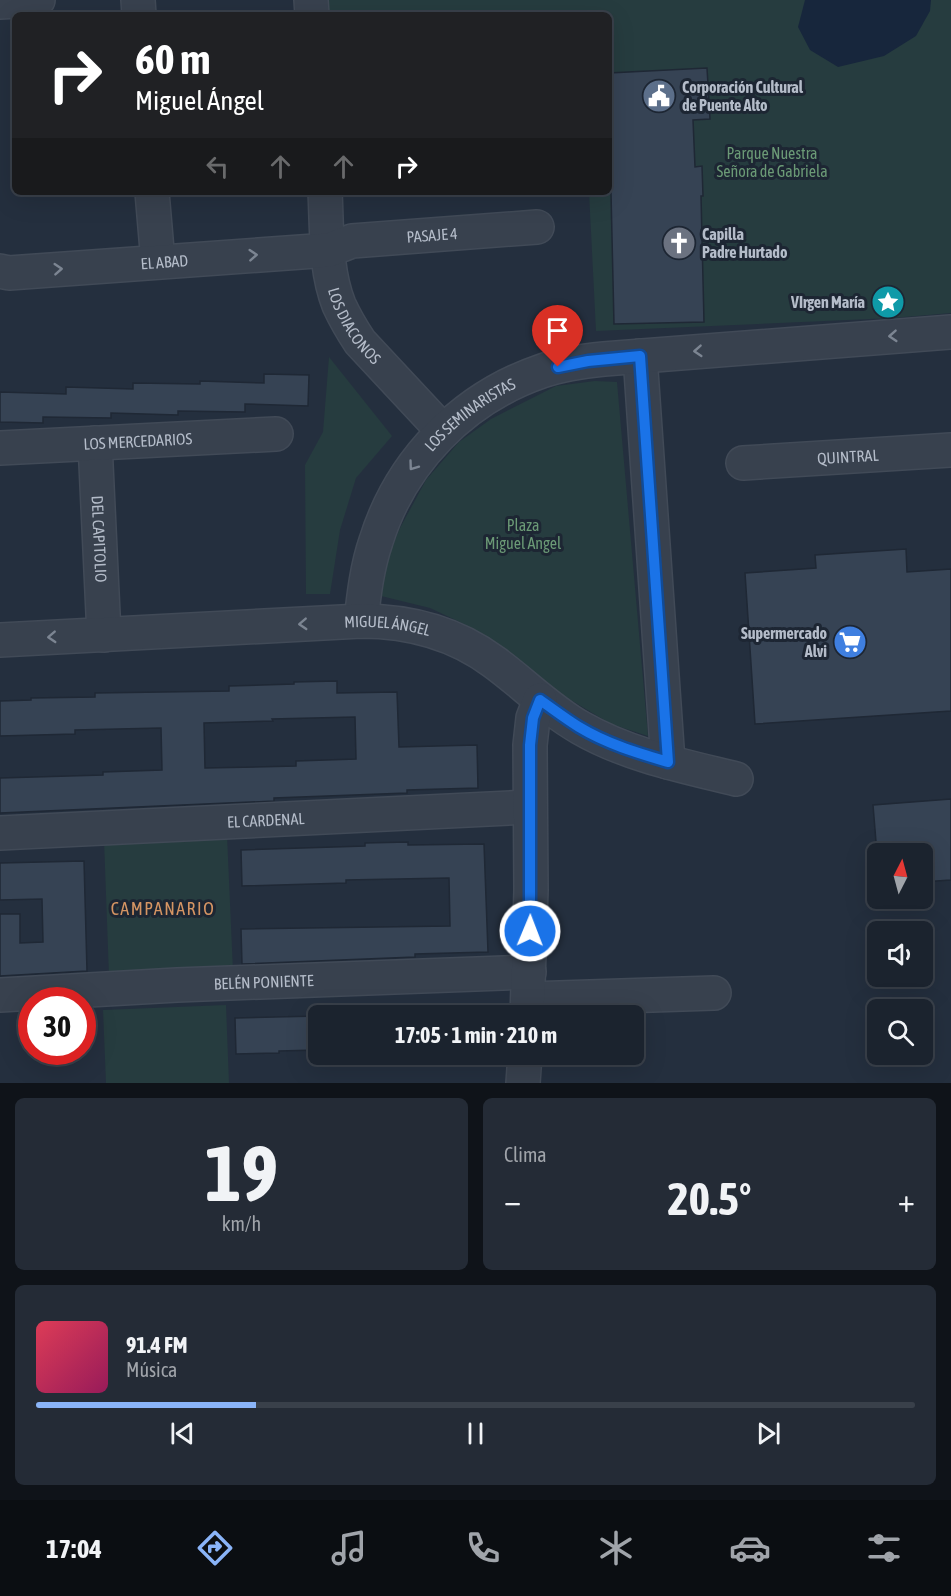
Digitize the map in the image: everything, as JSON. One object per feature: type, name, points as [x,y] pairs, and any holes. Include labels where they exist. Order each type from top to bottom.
[{"type":"street","points":[[0,3],[38,0]]},
{"type":"street","points":[[152,195],[158,262]]},
{"type":"street","name":"LOS DIACONOS","points":[[325,195],[330,268],[339,304],[349,326],[360,342],[443,431]]},
{"type":"street","name":"PASAJE 4","points":[[329,250],[352,241],[537,227]]},
{"type":"street","name":"EL ABAD","points":[[0,271],[9,273],[329,250]]},
{"type":"street","name":"LOS SEMINARISTAS","points":[[361,621],[364,594],[376,540],[396,491],[410,470],[443,431],[488,396],[514,382],[573,363],[951,332]]},
{"type":"street","points":[[640,356],[668,762]]},
{"type":"street","name":"LOS MERCEDARIOS","points":[[0,448],[276,434]]},
{"type":"street","name":"DEL CAPITOLIO","points":[[95,443],[104,634]]},
{"type":"street","name":"QUINTRAL","points":[[743,463],[951,450]]},
{"type":"street","name":"MIGUEL ÁNGEL","points":[[0,640],[361,621],[394,622],[422,627],[475,649],[540,700],[580,728],[601,739],[668,762],[736,779]]},
{"type":"street","points":[[528,996],[531,732],[533,718],[540,700]]},
{"type":"street","name":"EL CARDENAL","points":[[0,833],[530,807]]},
{"type":"street","name":"BELÉN PONIENTE","points":[[0,995],[177,985],[528,996],[714,993]]},
{"type":"street","points":[[523,1083],[524,1065]]},
{"type":"green space","name":"Parque Nuestra Señora de Gabriela","points":[[328,0],[951,0],[951,313],[893,318],[596,331],[589,195],[612,195],[612,12],[329,12]]},
{"type":"green space","points":[[329,357],[392,436],[356,478],[340,530],[330,594],[306,594],[305,465],[323,432]]},
{"type":"green space","name":"Plaza Miguel Angel","points":[[595,381],[617,382],[648,736],[611,724],[564,696],[504,650],[462,623],[430,608],[381,596],[386,561],[400,528],[426,480],[459,442],[491,419],[556,386]]},
{"type":"green space","points":[[227,835],[233,971],[109,976],[104,840]]},
{"type":"green space","points":[[226,1005],[229,1083],[106,1083],[103,1010]]},
{"type":"water","points":[[805,0],[931,0],[930,11],[916,36],[884,56],[838,67],[810,50],[798,27]]},
{"type":"building","points":[[707,68],[710,119],[693,120],[695,167],[702,166],[704,322],[614,324],[611,195],[612,73]]},
{"type":"building","points":[[264,374],[309,375],[308,406],[245,404],[245,412],[178,411],[178,415],[111,413],[111,418],[43,417],[43,423],[0,422],[0,392],[66,394],[66,387],[133,389],[133,383],[200,384],[200,381],[264,383]]},
{"type":"building","name":"Supermercado Alvi","points":[[906,549],[907,572],[951,569],[951,711],[755,724],[745,573],[816,568],[815,555]]},
{"type":"building","points":[[337,681],[337,693],[397,692],[399,747],[477,745],[478,788],[274,798],[274,801],[0,813],[0,778],[103,775],[103,772],[162,770],[161,728],[75,730],[75,734],[0,736],[0,701],[95,697],[95,693],[229,691],[229,686],[294,684],[294,682]],"holes":[[[355,717],[356,759],[296,761],[296,766],[205,768],[204,723]]]},
{"type":"building","points":[[951,799],[951,880],[933,881],[933,843],[876,843],[873,805]]},
{"type":"building","points":[[408,842],[408,845],[484,844],[488,952],[242,964],[241,929],[450,926],[449,878],[346,880],[346,883],[242,886],[241,850],[365,846],[365,843]]},
{"type":"building","points":[[84,861],[87,971],[0,976],[0,914],[20,914],[20,943],[43,942],[42,899],[0,900],[0,863]]},
{"type":"building","points":[[308,1016],[308,1050],[236,1054],[235,1018]]},
{"type":"place","name":"Corporación Cultural de Puente Alto","points":[[659,96]]},
{"type":"place","name":"Capilla Padre Hurtado","points":[[679,243]]},
{"type":"place","name":"VIrgen María","points":[[888,302]]},
{"type":"place","name":"Supermercado Alvi","points":[[850,642]]},
{"type":"district","name":"CAMPANARIO","points":[[163,909]]},
{"type":"route","points":[[530,931],[530,745],[533,718],[540,700],[580,728],[601,739],[668,762],[640,356],[604,358],[558,367]]}]
